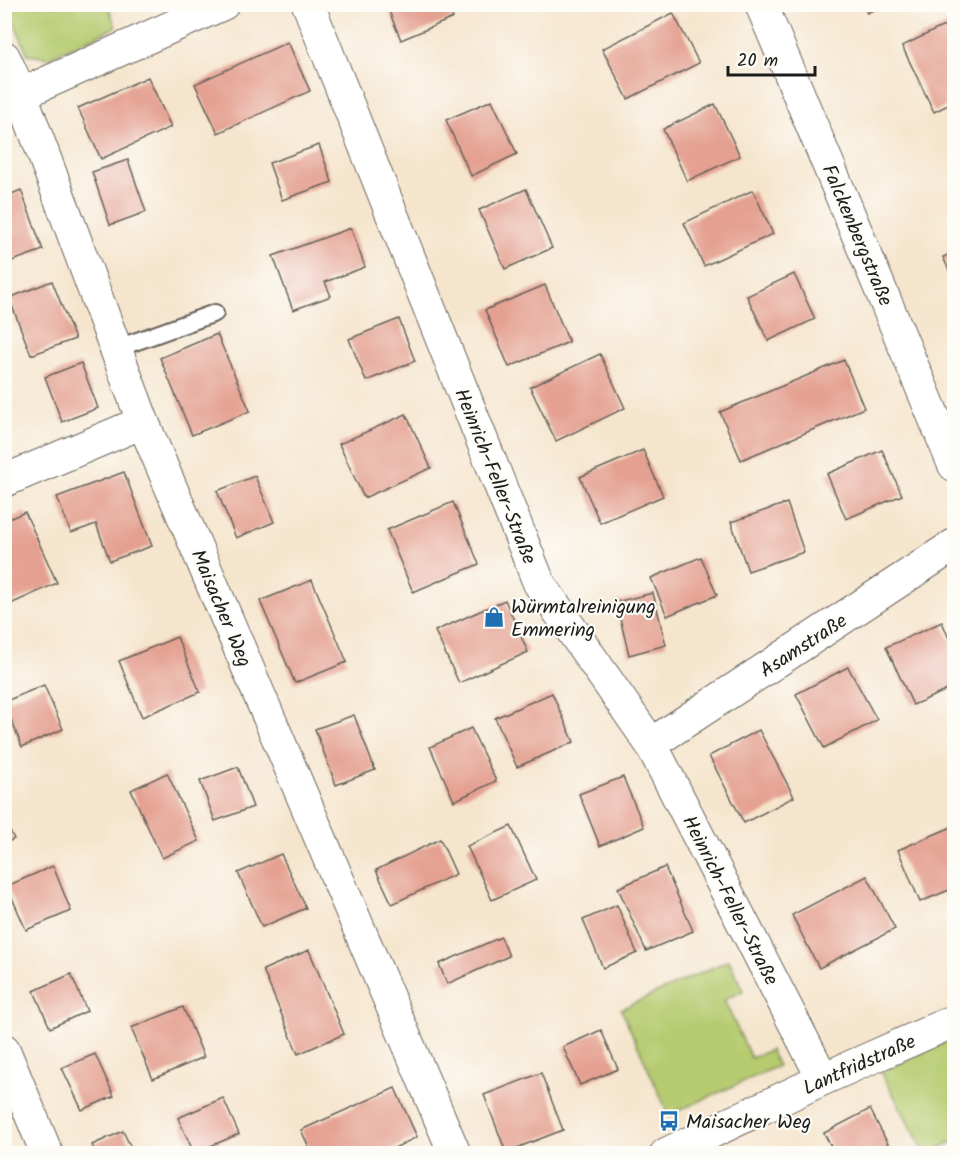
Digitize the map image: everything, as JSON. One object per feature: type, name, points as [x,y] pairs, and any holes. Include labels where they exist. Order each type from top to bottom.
[{"type":"street","points":[[21,94],[223,4]]},
{"type":"street","name":"Heinrich-Feller-Straße","points":[[308,4],[539,583],[651,744],[823,1079]]},
{"type":"street","name":"Falckenbergstraße","points":[[761,4],[954,465]]},
{"type":"street","name":"Maisacher Weg","points":[[4,57],[21,94],[143,423],[455,1154]]},
{"type":"street","points":[[4,481],[143,423]]},
{"type":"street","name":"Asamstraße","points":[[651,744],[954,545]]},
{"type":"street","name":"Lantfridstraße","points":[[666,1154],[823,1079],[954,1021]]},
{"type":"street","points":[[4,1050],[47,1154]]},
{"type":"lane","points":[[115,348],[215,314]]},
{"type":"green space","points":[[7,5],[108,5],[116,27],[48,58],[28,55]]},
{"type":"green space","points":[[729,960],[743,991],[724,1000],[751,1058],[770,1050],[778,1066],[669,1115],[621,1009]]},
{"type":"green space","points":[[954,1038],[954,1141],[925,1153],[881,1072]]},
{"type":"building","points":[[386,4],[447,4],[453,18],[401,40]]},
{"type":"building","points":[[863,4],[886,4],[867,13]]},
{"type":"building","points":[[673,13],[699,63],[628,99],[602,49]]},
{"type":"building","points":[[952,22],[954,27],[954,102],[934,112],[902,46]]},
{"type":"building","points":[[288,42],[310,91],[218,133],[195,84]]},
{"type":"building","points":[[148,77],[171,127],[101,159],[78,108]]},
{"type":"building","points":[[492,100],[517,154],[471,176],[446,120]]},
{"type":"building","points":[[715,104],[740,156],[687,181],[663,129]]},
{"type":"building","points":[[319,145],[332,182],[282,200],[269,163]]},
{"type":"building","points":[[128,160],[146,212],[110,225],[92,172]]},
{"type":"building","points":[[526,189],[552,248],[505,269],[479,210]]},
{"type":"building","points":[[21,190],[43,250],[4,264],[4,197]]},
{"type":"building","points":[[753,190],[773,234],[704,266],[684,223]]},
{"type":"building","points":[[351,228],[365,267],[325,282],[331,296],[293,310],[273,256]]},
{"type":"building","points":[[954,252],[954,281],[943,257]]},
{"type":"building","points":[[794,274],[815,319],[768,341],[747,296]]},
{"type":"building","points":[[52,281],[75,339],[31,355],[9,298]]},
{"type":"building","points":[[545,285],[569,342],[509,367],[485,310]]},
{"type":"building","points":[[399,319],[415,361],[366,381],[349,339]]},
{"type":"building","points":[[217,334],[250,411],[192,435],[160,358]]},
{"type":"building","points":[[600,354],[625,408],[556,441],[530,387]]},
{"type":"building","points":[[844,360],[864,408],[741,460],[720,412]]},
{"type":"building","points":[[81,363],[98,408],[62,422],[45,377]]},
{"type":"building","points":[[406,414],[431,468],[364,498],[339,444]]},
{"type":"building","points":[[643,450],[663,496],[600,523],[580,477]]},
{"type":"building","points":[[882,450],[902,495],[846,519],[827,474]]},
{"type":"building","points":[[124,472],[152,546],[110,561],[96,524],[71,533],[57,497]]},
{"type":"building","points":[[255,476],[274,522],[236,538],[217,491]]},
{"type":"building","points":[[453,502],[479,564],[413,592],[387,530]]},
{"type":"building","points":[[787,503],[804,552],[748,571],[731,522]]},
{"type":"building","points":[[25,512],[57,583],[4,607],[4,521]]},
{"type":"building","points":[[701,557],[717,595],[667,616],[651,578]]},
{"type":"building","points":[[312,580],[347,662],[295,683],[260,601]]},
{"type":"building","points":[[653,593],[666,645],[629,655],[616,602]]},
{"type":"building","points":[[505,600],[528,652],[459,683],[435,631]]},
{"type":"building","points":[[942,622],[954,650],[954,687],[913,705],[886,647]]},
{"type":"building","points":[[177,637],[200,692],[142,717],[119,661]]},
{"type":"building","points":[[848,667],[877,720],[824,748],[796,694]]},
{"type":"building","points":[[44,685],[63,729],[22,747],[4,702]]},
{"type":"building","points":[[552,693],[574,742],[517,767],[495,718]]},
{"type":"building","points":[[354,715],[375,770],[336,785],[315,729]]},
{"type":"building","points":[[471,728],[496,781],[454,801],[430,747]]},
{"type":"building","points":[[759,730],[794,797],[744,823],[709,756]]},
{"type":"building","points":[[238,767],[253,807],[215,821],[200,781]]},
{"type":"building","points":[[167,773],[199,841],[162,858],[131,790]]},
{"type":"building","points":[[623,777],[644,827],[600,846],[579,794]]},
{"type":"building","points":[[4,820],[14,839],[4,844]]},
{"type":"building","points":[[511,826],[536,880],[492,900],[467,846]]},
{"type":"building","points":[[954,826],[954,888],[920,902],[898,850]]},
{"type":"building","points":[[440,839],[456,874],[392,904],[376,870]]},
{"type":"building","points":[[281,854],[306,908],[262,927],[238,873]]},
{"type":"building","points":[[53,866],[71,911],[26,930],[7,886]]},
{"type":"building","points":[[665,867],[693,931],[646,951],[618,888]]},
{"type":"building","points":[[867,876],[895,929],[819,968],[792,915]]},
{"type":"building","points":[[617,905],[637,953],[603,968],[583,920]]},
{"type":"building","points":[[501,937],[509,956],[447,984],[439,964]]},
{"type":"building","points":[[309,950],[344,1034],[298,1054],[263,970]]},
{"type":"building","points":[[71,974],[87,1011],[50,1028],[34,991]]},
{"type":"building","points":[[183,1007],[204,1057],[153,1079],[131,1028]]},
{"type":"building","points":[[601,1030],[618,1069],[580,1085],[563,1047]]},
{"type":"building","points":[[95,1054],[114,1096],[82,1110],[62,1068]]},
{"type":"building","points":[[541,1073],[563,1130],[506,1152],[484,1095]]},
{"type":"building","points":[[395,1088],[417,1137],[382,1154],[312,1154],[301,1130]]},
{"type":"building","points":[[223,1098],[239,1134],[194,1153],[178,1118]]},
{"type":"building","points":[[870,1109],[893,1154],[835,1154],[824,1133]]},
{"type":"building","points":[[123,1131],[134,1154],[96,1154],[92,1145]]},
{"type":"place","name":"Würmtalreinigung Emmering","points":[[494,617]]},
{"type":"place","name":"Maisacher Weg","points":[[669,1121]]}]
